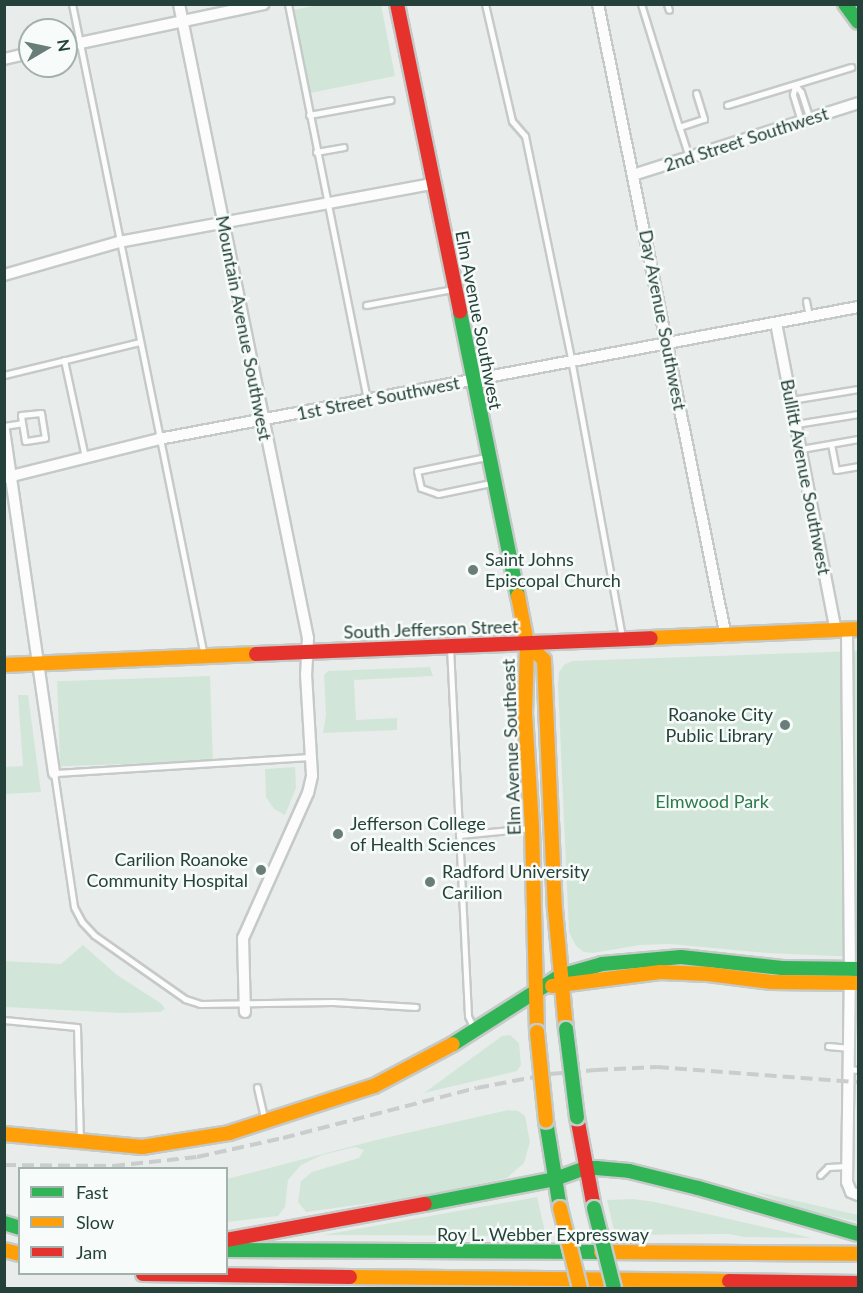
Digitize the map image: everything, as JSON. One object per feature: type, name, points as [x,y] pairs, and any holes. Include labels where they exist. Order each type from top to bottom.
[{"type":"main road","name":"Elm Avenue Southwest","points":[[397,4],[527,643]]},
{"type":"main road","points":[[845,4],[858,22]]},
{"type":"main road","name":"South Jefferson Street","points":[[4,665],[726,637],[847,630]]},
{"type":"main road","name":"Elm Avenue Southeast","points":[[527,643],[525,712],[532,828],[537,1032],[546,1121],[555,1179],[580,1288]]},
{"type":"main road","name":"Elm Avenue Southeast","points":[[527,643],[544,660],[560,980],[585,1168],[614,1288]]},
{"type":"main road","points":[[4,1134],[80,1142],[157,1146],[201,1140],[265,1123],[374,1086],[433,1057],[537,988],[602,964],[660,957],[696,958],[782,968],[854,969]]},
{"type":"main road","points":[[560,980],[660,972],[708,974],[771,981],[854,983]]},
{"type":"main road","points":[[228,1240],[555,1179],[585,1168],[629,1171],[728,1196],[858,1234]]},
{"type":"main road","name":"Roy L. Webber Expressway","points":[[228,1250],[858,1254]]},
{"type":"main road","points":[[202,1275],[858,1283]]},
{"type":"main road","points":[[262,1276],[306,1288]]},
{"type":"street","name":"Mountain Avenue Southwest","points":[[179,4],[308,638],[306,674],[312,776],[308,793],[243,938],[245,1009]]},
{"type":"street","points":[[78,44],[264,4]]},
{"type":"street","name":"Day Avenue Southwest","points":[[598,4],[669,343],[726,637]]},
{"type":"street","name":"2nd Street Southwest","points":[[633,175],[858,103]]},
{"type":"street","points":[[4,275],[120,242],[223,221],[434,184]]},
{"type":"street","name":"1st Street Southwest","points":[[8,477],[159,439],[473,380],[571,359],[858,307]]},
{"type":"street","name":"Bullitt Avenue Southwest","points":[[776,323],[800,449],[847,630],[854,969],[850,1048],[854,1069],[847,1182],[855,1194]]},
{"type":"street","points":[[4,428],[8,477],[40,664],[54,772]]},
{"type":"lane","points":[[72,4],[204,656]]},
{"type":"lane","points":[[288,4],[326,204],[367,400]]},
{"type":"lane","points":[[485,4],[512,121],[525,136],[571,359],[623,640]]},
{"type":"lane","points":[[641,4],[688,157]]},
{"type":"lane","points":[[727,105],[851,67]]},
{"type":"lane","points":[[795,85],[801,92],[806,120]]},
{"type":"lane","points":[[795,85],[793,94],[806,120]]},
{"type":"lane","points":[[679,127],[704,119],[696,93]]},
{"type":"lane","points":[[309,115],[391,100]]},
{"type":"lane","points":[[316,152],[344,147]]},
{"type":"lane","points":[[366,305],[454,288]]},
{"type":"lane","points":[[806,301],[809,317]]},
{"type":"lane","points":[[4,375],[139,342]]},
{"type":"lane","points":[[64,360],[85,457]]},
{"type":"lane","points":[[791,400],[858,388]]},
{"type":"lane","points":[[41,413],[45,438],[25,441],[22,423],[21,416],[41,413]]},
{"type":"lane","points":[[796,424],[858,414]]},
{"type":"lane","points":[[4,428],[22,423]]},
{"type":"lane","points":[[800,449],[858,439]]},
{"type":"lane","points":[[831,444],[836,470],[858,466]]},
{"type":"lane","points":[[488,456],[417,471],[421,488],[438,494],[493,482]]},
{"type":"lane","points":[[450,646],[468,1016],[475,1030]]},
{"type":"lane","points":[[311,757],[54,772],[70,888],[82,922],[94,935],[184,999],[214,1006],[245,1009],[333,1002],[416,1007]]},
{"type":"lane","points":[[459,835],[532,828]]},
{"type":"lane","points":[[4,1020],[77,1027],[80,1142]]},
{"type":"lane","points":[[828,1047],[850,1048]]},
{"type":"lane","points":[[257,1087],[265,1123]]},
{"type":"lane","points":[[820,1175],[828,1167],[848,1166]]},
{"type":"green space","points":[[322,4],[381,5],[395,76],[310,93],[294,10]]},
{"type":"green space","name":"Elmwood Park","points":[[858,651],[858,957],[767,953],[669,944],[640,945],[593,953],[584,952],[576,946],[569,932],[558,685],[559,672],[564,665],[572,661]]},
{"type":"green space","points":[[430,667],[433,676],[354,680],[356,720],[397,718],[397,730],[323,733],[326,715],[324,675],[328,671]]},
{"type":"green space","points":[[210,676],[213,761],[60,766],[57,681]]},
{"type":"green space","points":[[18,695],[28,695],[41,792],[5,794],[5,767],[23,766]]},
{"type":"green space","points":[[295,767],[296,788],[285,815],[274,809],[266,797],[265,769]]},
{"type":"green space","points":[[83,945],[117,975],[162,1004],[165,1009],[160,1012],[121,1013],[5,1007],[5,961],[61,964]]},
{"type":"green space","points":[[510,1035],[519,1043],[521,1065],[517,1071],[424,1093],[502,1036]]},
{"type":"green space","points":[[508,1110],[518,1111],[525,1116],[530,1142],[524,1163],[507,1178],[422,1196],[306,1212],[298,1202],[301,1181],[312,1172],[359,1158],[364,1150],[355,1147],[322,1155],[301,1165],[288,1180],[285,1207],[278,1216],[228,1222],[228,1179],[376,1140]]},
{"type":"green space","points":[[753,1191],[858,1215],[858,1222],[793,1207]]},
{"type":"green space","points":[[537,1197],[546,1236],[323,1235]]},
{"type":"green space","points":[[633,1199],[812,1238],[744,1237],[729,1234],[615,1235],[607,1200]]},
{"type":"railway","points":[[4,1165],[113,1166],[197,1157],[283,1138],[477,1088],[550,1074],[657,1067],[858,1082]]},
{"type":"traffic: fast","points":[[845,4],[858,22]]},
{"type":"traffic: fast","points":[[460,312],[518,596]]},
{"type":"traffic: fast","points":[[453,1044],[560,976],[602,964],[681,957],[782,968],[858,969]]},
{"type":"traffic: fast","points":[[566,1029],[577,1117]]},
{"type":"traffic: fast","points":[[546,1121],[560,1208]]},
{"type":"traffic: fast","points":[[425,1204],[555,1179],[586,1168],[596,1168],[629,1171],[698,1188],[858,1234]]},
{"type":"traffic: fast","points":[[594,1208],[614,1288]]},
{"type":"traffic: fast","points":[[4,1223],[18,1227]]},
{"type":"traffic: fast","points":[[228,1250],[601,1252]]},
{"type":"traffic: slow","points":[[518,596],[527,643],[525,713],[532,828],[537,1032]]},
{"type":"traffic: slow","points":[[651,638],[858,629]]},
{"type":"traffic: slow","points":[[527,643],[544,660],[555,909],[566,1029]]},
{"type":"traffic: slow","points":[[4,665],[256,654]]},
{"type":"traffic: slow","points":[[552,986],[660,972],[708,974],[771,982],[858,983]]},
{"type":"traffic: slow","points":[[537,1032],[546,1121]]},
{"type":"traffic: slow","points":[[4,1134],[142,1147],[229,1133],[374,1086],[453,1044]]},
{"type":"traffic: slow","points":[[560,1208],[580,1288]]},
{"type":"traffic: slow","points":[[4,1250],[18,1254]]},
{"type":"traffic: slow","points":[[601,1252],[858,1254]]},
{"type":"traffic: slow","points":[[350,1277],[729,1281]]},
{"type":"traffic: jam","points":[[397,4],[460,312]]},
{"type":"traffic: jam","points":[[256,654],[651,638]]},
{"type":"traffic: jam","points":[[577,1117],[594,1208]]},
{"type":"traffic: jam","points":[[228,1240],[425,1204]]},
{"type":"traffic: jam","points":[[212,1275],[350,1277]]},
{"type":"traffic: jam","points":[[729,1281],[858,1283]]},
{"type":"place","name":"Saint Johns Episcopal Church","points":[[473,570]]},
{"type":"place","name":"Roanoke City Public Library","points":[[785,725]]},
{"type":"place","name":"Jefferson College of Health Sciences","points":[[338,834]]},
{"type":"place","name":"Carilion Roanoke Community Hospital","points":[[261,870]]},
{"type":"place","name":"Radford University Carilion","points":[[430,882]]}]
